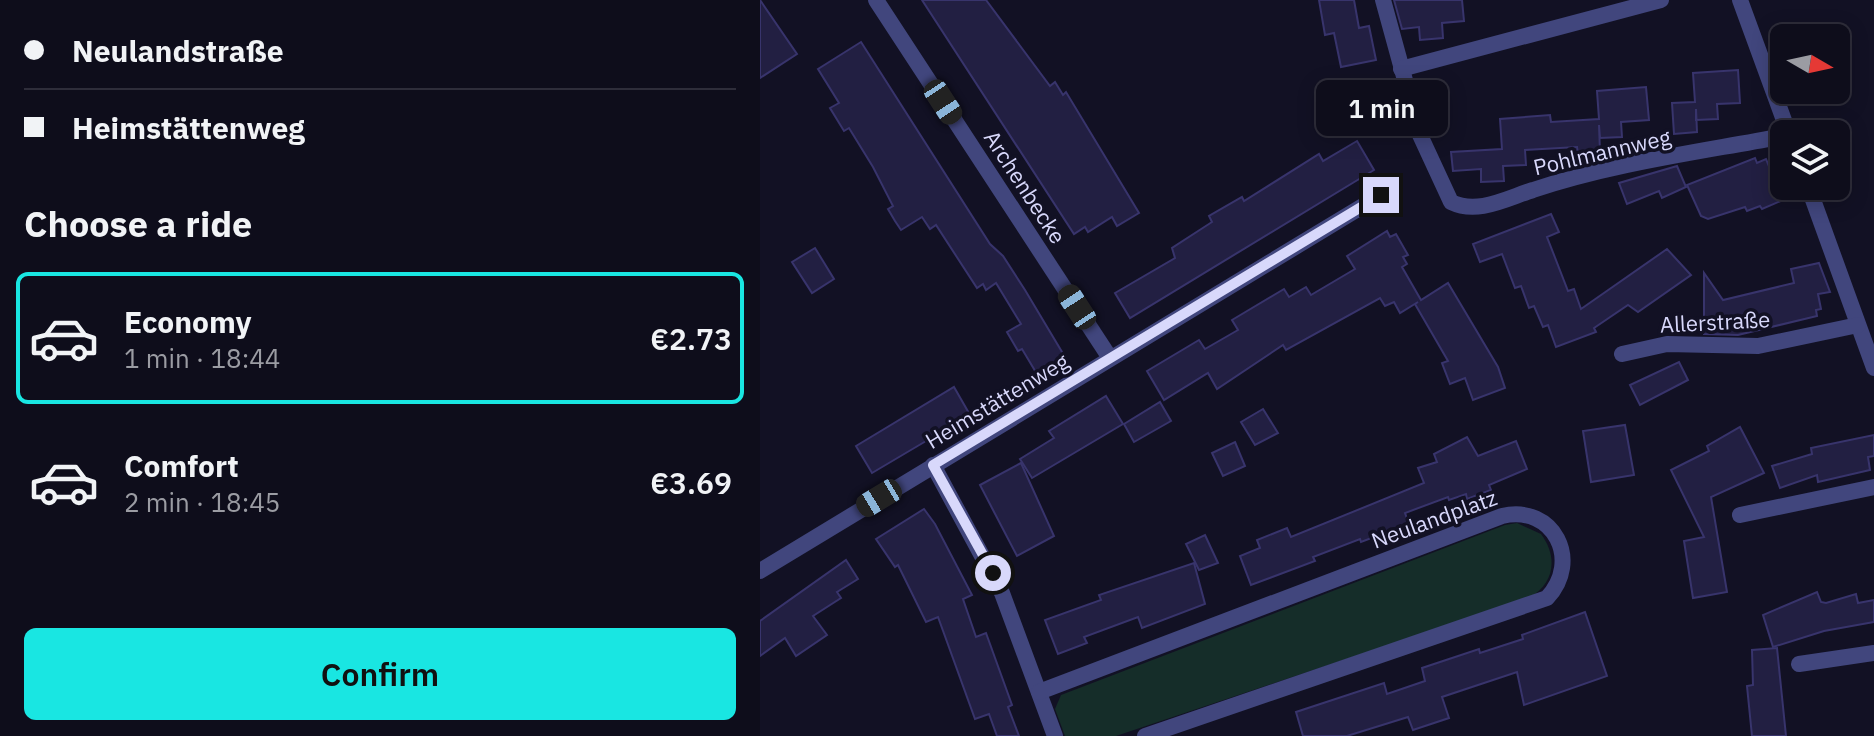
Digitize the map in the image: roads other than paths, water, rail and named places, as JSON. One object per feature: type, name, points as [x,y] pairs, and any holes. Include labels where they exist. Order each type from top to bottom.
[{"type":"street","name":"Archenbecke","points":[[876,0],[1110,358]]},
{"type":"street","points":[[1383,0],[1401,69],[1661,0]]},
{"type":"street","points":[[1740,0],[1781,120]]},
{"type":"street","name":"Pohlmannweg","points":[[1401,69],[1420,135],[1442,185],[1451,202],[1467,208],[1481,207],[1577,176],[1770,138]]},
{"type":"street","name":"Heimstättenweg","points":[[760,571],[1381,195]]},
{"type":"street","points":[[1813,200],[1874,368]]},
{"type":"street","name":"Allerstraße","points":[[1622,354],[1667,344],[1758,346],[1858,325]]},
{"type":"street","points":[[933,465],[996,579],[1055,736]]},
{"type":"street","points":[[1740,515],[1874,487]]},
{"type":"street","name":"Neulandplatz","points":[[1039,692],[1502,516],[1519,512],[1532,515],[1547,524],[1557,537],[1562,572],[1557,588],[1547,598],[1145,736]]},
{"type":"street","points":[[1799,664],[1874,653]]}]
